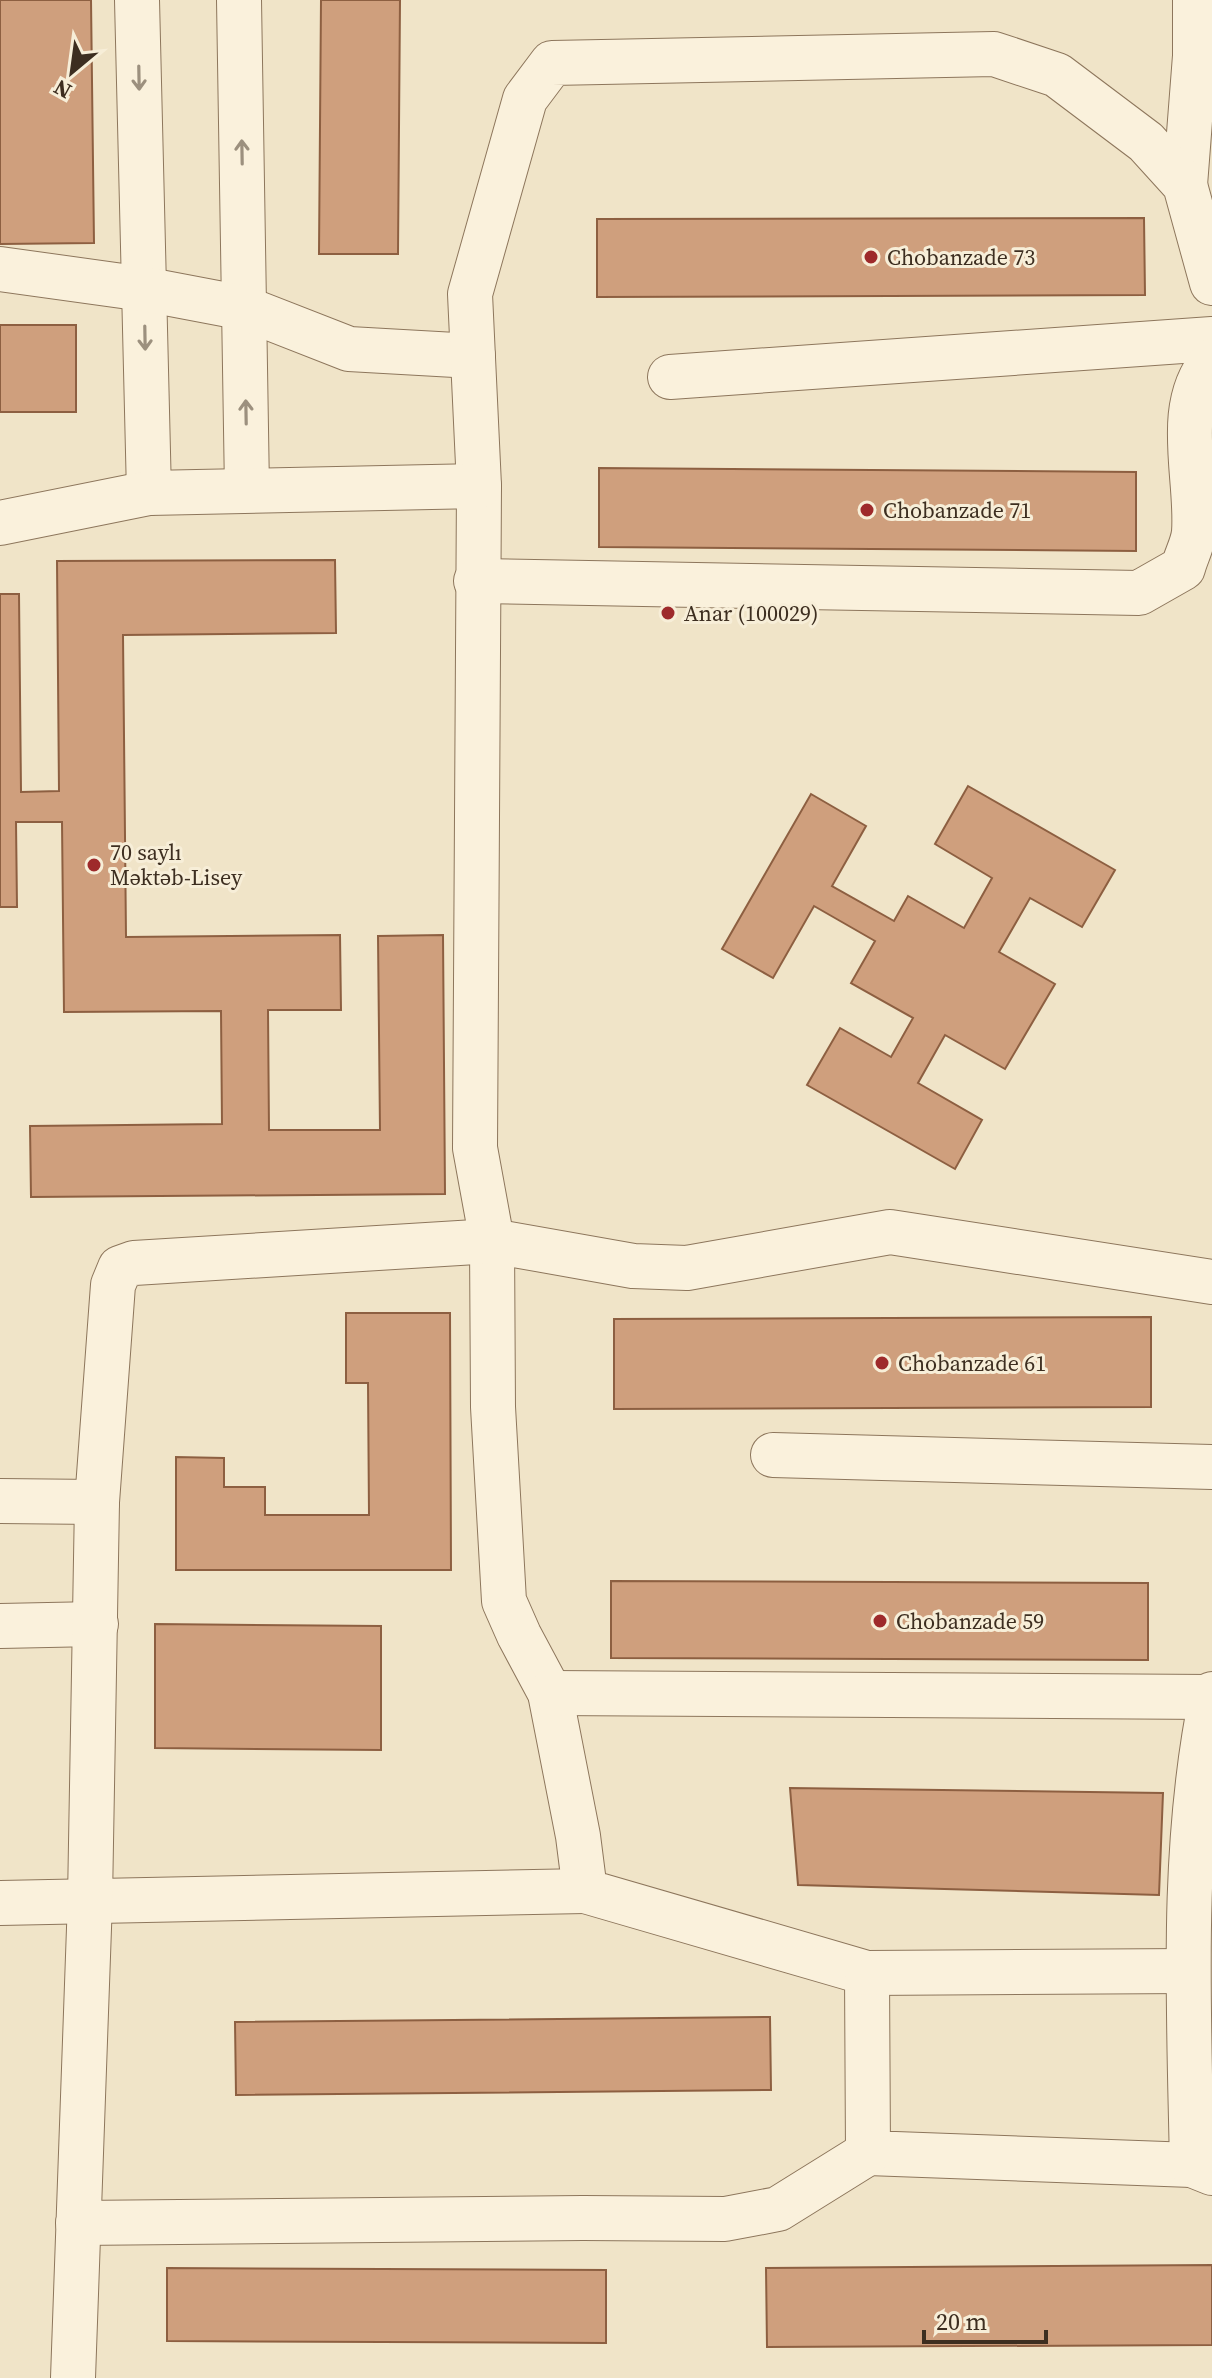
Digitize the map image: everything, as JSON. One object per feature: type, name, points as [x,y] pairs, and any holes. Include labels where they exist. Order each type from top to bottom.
[{"type":"street","points":[[137,0],[149,493]]},
{"type":"street","points":[[239,0],[247,490]]},
{"type":"street","points":[[1195,0],[1195,56],[1185,185],[1212,283]]},
{"type":"street","points":[[585,1891],[578,1836],[550,1693],[504,1601],[493,1407],[492,1241],[475,1148],[476,581],[479,486],[470,294],[525,99],[552,63],[994,54],[1057,75],[1146,142],[1185,185]]},
{"type":"street","points":[[0,269],[144,289],[244,308],[349,349],[473,356]]},
{"type":"street","points":[[670,377],[1212,339]]},
{"type":"street","points":[[476,581],[1139,593],[1183,568],[1194,534],[1191,404],[1212,361]]},
{"type":"street","points":[[0,523],[149,493],[479,486]]},
{"type":"street","points":[[73,2378],[90,1900],[97,1502],[113,1285],[120,1268],[134,1263],[492,1241],[633,1266],[687,1268],[890,1232],[1212,1282]]},
{"type":"street","points":[[773,1455],[1212,1467]]},
{"type":"street","points":[[0,1501],[97,1502]]},
{"type":"street","points":[[0,1626],[96,1624]]},
{"type":"street","points":[[78,2223],[725,2219],[778,2209],[868,2153],[1202,2169],[1188,1971],[1197,1781],[1212,1696],[550,1693]]},
{"type":"street","points":[[0,1903],[585,1891],[867,1973],[1188,1971]]},
{"type":"street","points":[[867,1973],[868,2153]]},
{"type":"building","points":[[0,0],[91,0],[94,243],[0,244]]},
{"type":"building","points":[[321,0],[400,0],[398,254],[319,254]]},
{"type":"building","name":"Chobanzade 73","points":[[1144,218],[1145,295],[597,297],[597,219]]},
{"type":"building","points":[[0,325],[76,325],[76,412],[0,412]]},
{"type":"building","name":"Chobanzade 71","points":[[599,468],[1136,472],[1136,551],[599,547]]},
{"type":"building","name":"70 saylı Məktəb-Lisey","points":[[335,560],[336,633],[123,635],[126,937],[340,935],[341,1010],[268,1010],[269,1130],[380,1130],[378,936],[443,935],[445,1194],[31,1197],[30,1126],[222,1124],[221,1011],[64,1012],[62,822],[16,822],[17,907],[0,907],[0,594],[19,594],[21,792],[59,791],[57,561]]},
{"type":"building","points":[[968,786],[1115,870],[1082,927],[1030,898],[999,952],[1055,984],[1005,1069],[945,1035],[918,1083],[982,1120],[955,1169],[807,1085],[840,1028],[891,1057],[913,1018],[851,983],[875,941],[814,906],[773,978],[722,949],[811,794],[866,826],[832,886],[894,921],[908,896],[964,928],[992,878],[935,844]]},
{"type":"building","points":[[346,1313],[450,1313],[451,1570],[176,1570],[176,1457],[224,1458],[224,1487],[265,1487],[265,1515],[369,1515],[368,1383],[346,1383]]},
{"type":"building","name":"Chobanzade 61","points":[[1151,1317],[1151,1407],[614,1409],[614,1319]]},
{"type":"building","name":"Chobanzade 59","points":[[611,1581],[1148,1583],[1148,1660],[611,1658]]},
{"type":"building","points":[[155,1624],[381,1626],[381,1750],[155,1748]]},
{"type":"building","points":[[790,1788],[1163,1793],[1159,1895],[798,1885]]},
{"type":"building","points":[[770,2017],[771,2090],[236,2095],[235,2022]]},
{"type":"building","points":[[1212,2265],[1212,2345],[767,2347],[766,2268]]},
{"type":"building","points":[[167,2268],[606,2270],[606,2343],[167,2341]]},
{"type":"place","name":"Chobanzade 73","points":[[871,257]]},
{"type":"place","name":"Chobanzade 71","points":[[867,510]]},
{"type":"place","name":"Anar (100029)","points":[[668,613]]},
{"type":"place","name":"70 saylı Məktəb-Lisey","points":[[94,865]]},
{"type":"place","name":"Chobanzade 61","points":[[882,1363]]},
{"type":"place","name":"Chobanzade 59","points":[[880,1621]]}]
